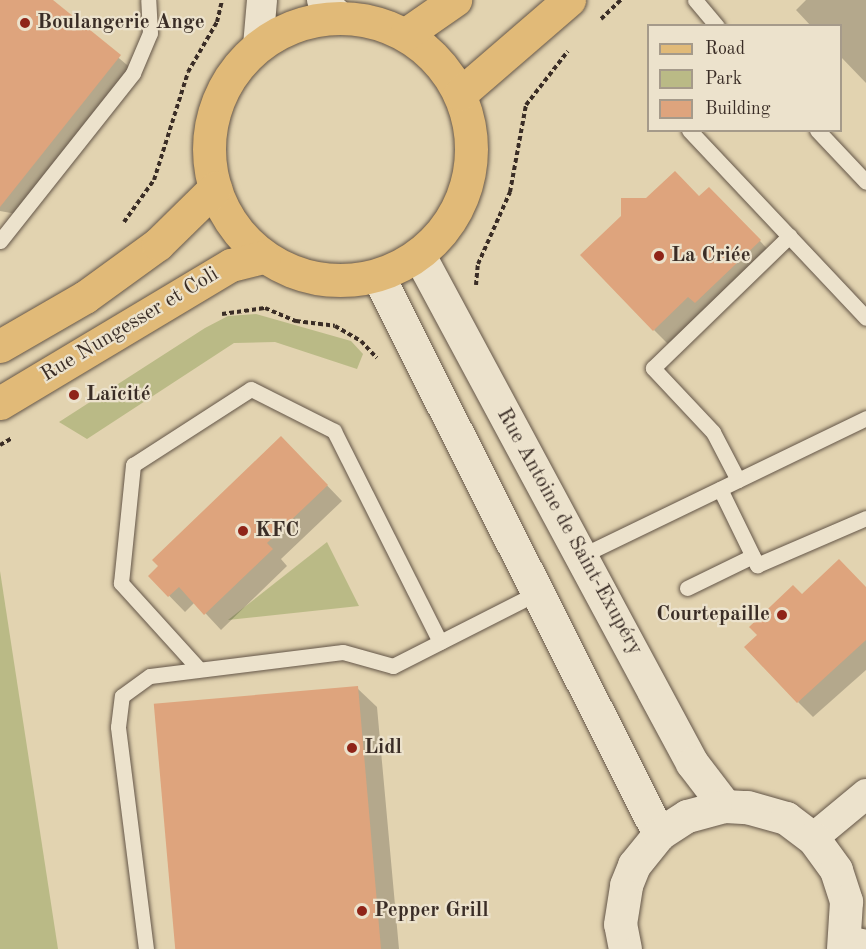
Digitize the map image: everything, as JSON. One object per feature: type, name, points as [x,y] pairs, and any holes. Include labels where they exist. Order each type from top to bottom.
[{"type":"main road","points":[[406,34],[455,0]]},
{"type":"main road","points":[[460,94],[569,0]]},
{"type":"main road","points":[[331,8],[374,21],[406,34],[438,60],[460,94],[472,137],[468,182],[449,222],[419,255],[378,276],[339,281],[300,275],[264,257],[238,234],[214,188],[209,162],[212,118],[229,78],[258,45],[331,8]]},
{"type":"main road","points":[[0,346],[85,297],[149,250],[214,188]]},
{"type":"main road","name":"Rue Nungesser et Coli","points":[[0,403],[221,270],[264,257]]},
{"type":"street","points":[[258,45],[262,0]]},
{"type":"street","name":"Rue Antoine de Saint-Exupéry","points":[[419,255],[692,763],[725,806]]},
{"type":"street","points":[[378,276],[659,834]]},
{"type":"street","points":[[813,838],[866,794]]},
{"type":"street","points":[[626,949],[620,924],[626,885],[634,865],[659,834],[687,816],[725,806],[747,807],[786,818],[813,838],[836,870],[846,901],[852,945]]},
{"type":"lane","points":[[0,241],[133,73],[150,33],[148,0]]},
{"type":"lane","points":[[695,0],[715,24]]},
{"type":"lane","points":[[691,132],[866,318]]},
{"type":"lane","points":[[818,132],[866,183]]},
{"type":"lane","points":[[738,480],[713,432],[653,368],[789,236]]},
{"type":"lane","points":[[198,668],[121,583],[133,465],[251,389],[334,432],[440,642]]},
{"type":"lane","points":[[581,556],[866,418]]},
{"type":"lane","points":[[720,489],[758,565],[866,518]]},
{"type":"lane","points":[[687,588],[753,556]]},
{"type":"lane","points":[[146,949],[117,726],[122,696],[150,675],[198,668],[343,652],[393,666],[539,592]]},
{"type":"path","points":[[116,227],[143,200],[154,180],[188,72],[217,22],[222,0]]},
{"type":"green space","points":[[256,314],[351,341],[363,354],[357,369],[275,342],[234,343],[87,439],[59,422],[205,328],[228,316]]},
{"type":"green space","points":[[327,542],[359,606],[228,620]]},
{"type":"green space","points":[[0,571],[58,949],[0,949]]},
{"type":"building","points":[[0,0],[53,0],[121,55],[0,207]]},
{"type":"building","points":[[675,171],[699,196],[709,187],[761,240],[695,303],[688,297],[653,331],[580,255],[621,216],[621,198],[646,198]]},
{"type":"building","points":[[281,436],[328,485],[267,543],[273,549],[204,615],[179,587],[168,597],[148,576],[158,566],[152,560]]},
{"type":"building","points":[[839,559],[866,587],[866,640],[797,703],[744,647],[757,635],[749,627],[793,585],[802,594]]},
{"type":"building","points":[[358,686],[381,949],[175,949],[154,704]]},
{"type":"place","name":"Boulangerie Ange","points":[[25,23]]},
{"type":"place","name":"La Criée","points":[[659,256]]},
{"type":"place","name":"Laïcité","points":[[74,395]]},
{"type":"place","name":"KFC","points":[[243,531]]},
{"type":"place","name":"Courtepaille","points":[[782,615]]},
{"type":"place","name":"Lidl","points":[[352,748]]},
{"type":"place","name":"Pepper Grill","points":[[362,911]]}]
